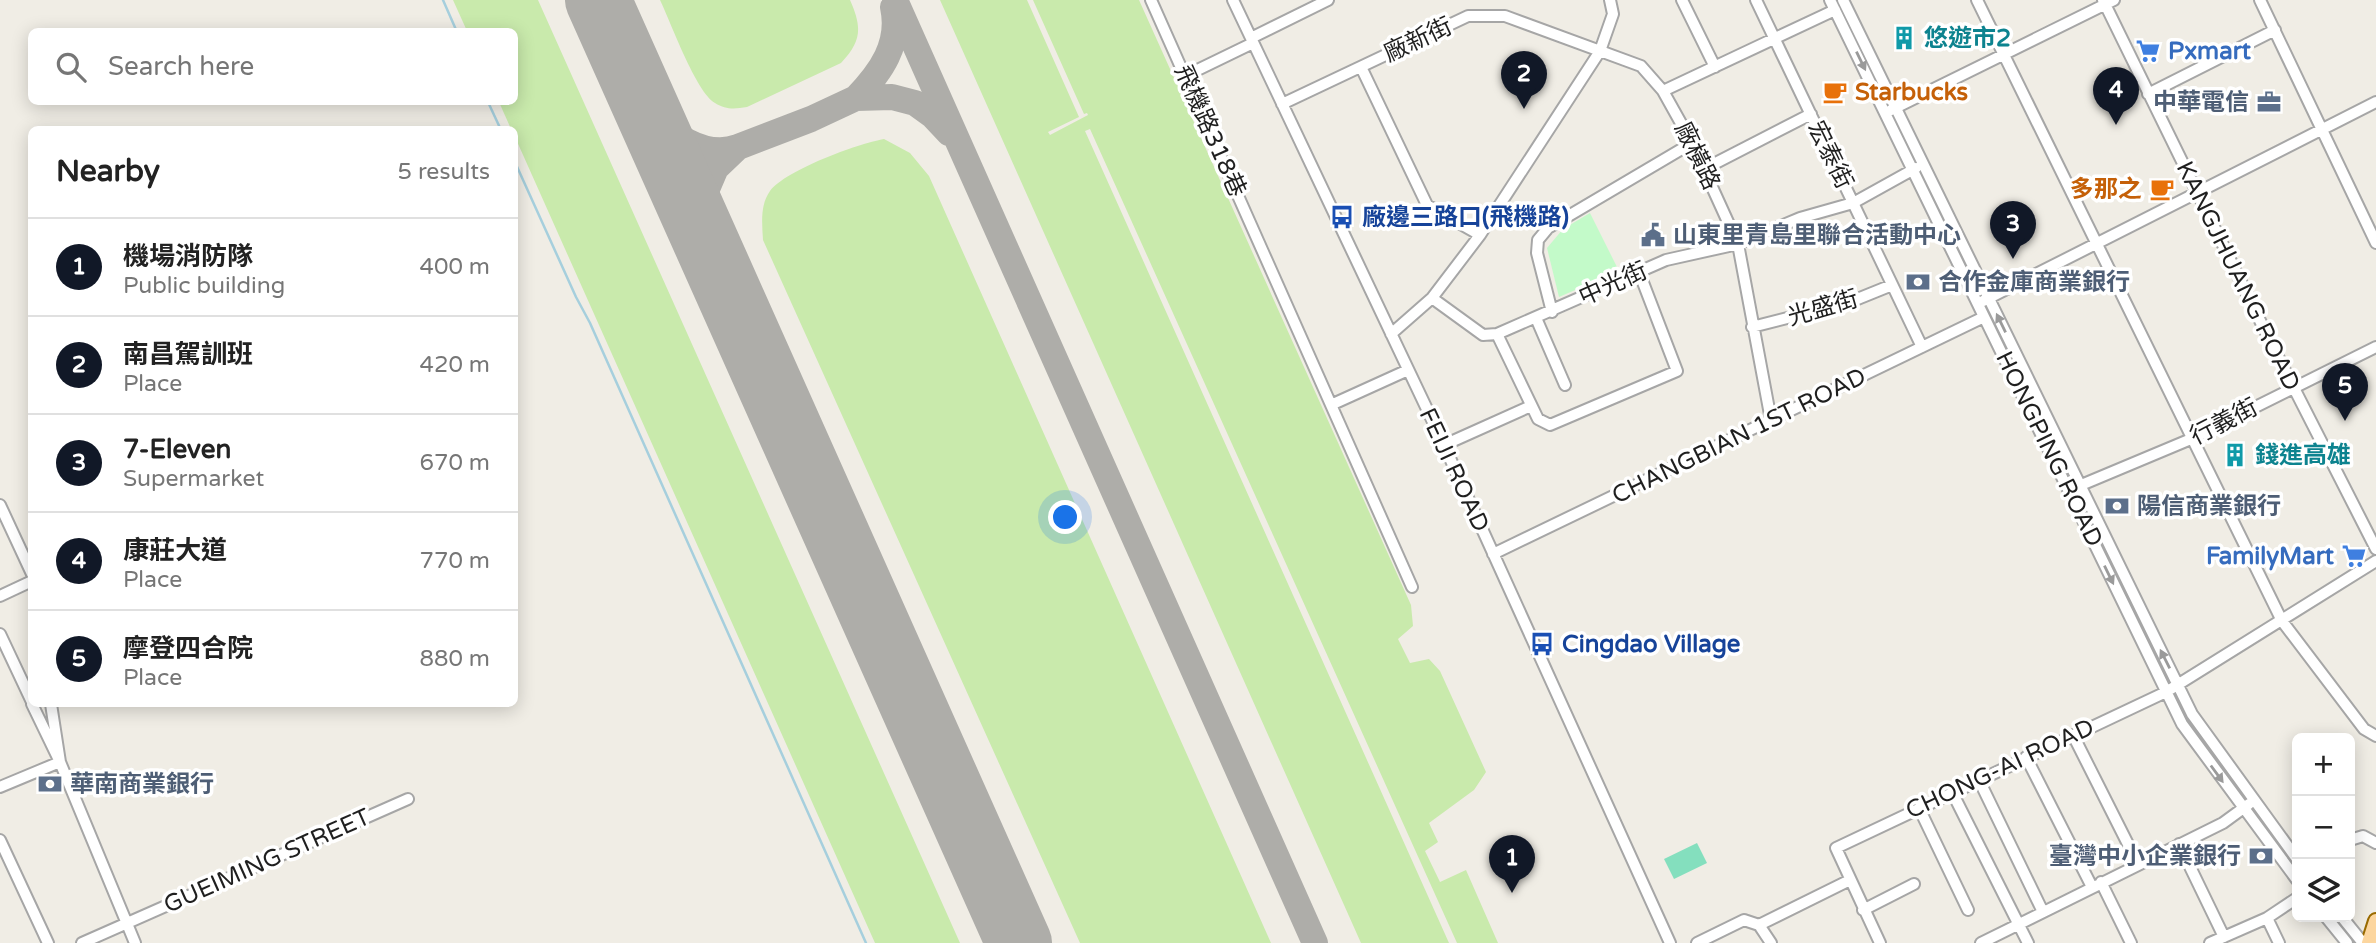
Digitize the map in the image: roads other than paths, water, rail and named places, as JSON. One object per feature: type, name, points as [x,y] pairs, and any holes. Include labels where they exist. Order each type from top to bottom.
[{"type":"main road","points":[[2369,943],[2376,921]]},
{"type":"street","name":"飛機路318巷","points":[[1151,0],[1333,404],[1412,587]]},
{"type":"street","name":"FEIJI ROAD","points":[[1233,0],[1444,445],[1670,943]]},
{"type":"street","points":[[1185,76],[1328,0]]},
{"type":"street","points":[[1391,334],[1432,298],[1480,235],[1600,51],[1613,14],[1610,0]]},
{"type":"street","points":[[1682,0],[1715,66]]},
{"type":"street","name":"宏泰街","points":[[1756,0],[1922,347]]},
{"type":"street","name":"HONGPING ROAD","points":[[1843,0],[1989,298],[2166,692],[2190,736],[2292,873]]},
{"type":"street","points":[[1978,0],[2281,621],[2364,729],[2376,736]]},
{"type":"street","points":[[2260,0],[2376,243]]},
{"type":"street","points":[[1886,112],[2108,2]]},
{"type":"street","name":"KANGJHUANG ROAD","points":[[2108,2],[2148,94],[2196,193],[2376,549]]},
{"type":"street","points":[[1663,91],[1774,39],[1833,5]]},
{"type":"street","name":"HONGPING ROAD","points":[[1833,5],[1977,304],[2200,729],[2292,852]]},
{"type":"street","name":"廠新街","points":[[1480,235],[1427,205],[1361,67],[1468,16],[1505,16],[1600,51]]},
{"type":"street","points":[[2148,94],[2275,30]]},
{"type":"street","name":"廠橫路","points":[[1600,51],[1641,66],[1663,91],[1704,169],[1738,244],[1771,420]]},
{"type":"street","points":[[1282,104],[1361,67]]},
{"type":"street","points":[[1977,304],[2376,102]]},
{"type":"street","points":[[1704,169],[1811,114]]},
{"type":"street","points":[[1552,312],[1537,253],[1538,240],[1548,228],[1692,144]]},
{"type":"street","name":"中光街","points":[[1497,334],[1666,260],[1738,244],[1800,218],[1853,203],[1925,165]]},
{"type":"street","points":[[1432,298],[1483,335],[1497,334],[1538,419],[1544,424],[1557,424],[1677,371],[1639,272]]},
{"type":"street","name":"光盛街","points":[[1752,327],[1850,302],[1892,285]]},
{"type":"street","name":"CHANGBIAN 1ST ROAD","points":[[1493,554],[1984,317]]},
{"type":"street","points":[[1536,318],[1565,385]]},
{"type":"street","name":"行義街","points":[[2074,488],[2191,439],[2376,347]]},
{"type":"street","points":[[1333,404],[1408,370]]},
{"type":"street","points":[[1444,445],[1531,406]]},
{"type":"street","points":[[0,505],[28,566]]},
{"type":"street","name":"CHONG-AI ROAD","points":[[1850,880],[1836,848],[2166,692],[2376,561]]},
{"type":"street","points":[[0,596],[28,583]]},
{"type":"street","points":[[0,634],[28,694]]},
{"type":"street","points":[[34,707],[60,762],[135,943]]},
{"type":"street","points":[[51,707],[60,762]]},
{"type":"street","points":[[2073,735],[2138,864]]},
{"type":"street","points":[[2026,757],[2131,943]]},
{"type":"street","points":[[0,787],[60,762]]},
{"type":"street","points":[[1979,780],[2043,912]]},
{"type":"street","points":[[1952,792],[2028,943]]},
{"type":"street","name":"GUEIMING STREET","points":[[82,943],[408,799]]},
{"type":"street","points":[[1981,943],[2223,822],[2253,801]]},
{"type":"street","points":[[1919,808],[1968,910]]},
{"type":"street","points":[[2355,838],[2363,836],[2376,843]]},
{"type":"street","points":[[0,840],[48,943]]},
{"type":"street","points":[[2179,844],[2224,937]]},
{"type":"street","points":[[1759,925],[1850,880],[1880,943]]},
{"type":"street","points":[[1863,909],[1914,884]]},
{"type":"street","points":[[2210,943],[2267,918],[2292,901]]},
{"type":"street","points":[[2267,918],[2279,943]]},
{"type":"street","points":[[1697,943],[1744,920],[1759,925],[1771,943]]},
{"type":"street","points":[[2330,922],[2347,943]]},
{"type":"street","points":[[2346,922],[2363,943]]},
{"type":"waterway","points":[[443,0],[455,28]]},
{"type":"waterway","points":[[489,105],[499,126]]},
{"type":"waterway","points":[[518,169],[590,323],[866,943]]},
{"type":"place","name":"悠遊市2","points":[[1904,38]]},
{"type":"place","name":"Pxmart","points":[[2148,51]]},
{"type":"place","name":"Starbucks","points":[[1835,92]]},
{"type":"place","name":"中華電信","points":[[2269,102]]},
{"type":"place","name":"南昌駕訓班","points":[[1524,109]]},
{"type":"place","name":"康莊大道","points":[[2116,125]]},
{"type":"place","name":"多那之","points":[[2162,189]]},
{"type":"place","name":"廠邊三路口(飛機路)","points":[[1342,217]]},
{"type":"place","name":"山東里青島里聯合活動中心","points":[[1653,235]]},
{"type":"place","name":"7-Eleven","points":[[2013,259]]},
{"type":"place","name":"合作金庫商業銀行","points":[[1918,282]]},
{"type":"place","name":"摩登四合院","points":[[2345,421]]},
{"type":"place","name":"錢進高雄","points":[[2235,455]]},
{"type":"place","name":"陽信商業銀行","points":[[2117,506]]},
{"type":"place","name":"FamilyMart","points":[[2354,556]]},
{"type":"place","name":"Cingdao Village","points":[[1542,644]]},
{"type":"place","name":"華南商業銀行","points":[[50,784]]},
{"type":"place","name":"臺灣中小企業銀行","points":[[2261,856]]},
{"type":"place","name":"機場消防隊","points":[[1512,893]]}]
